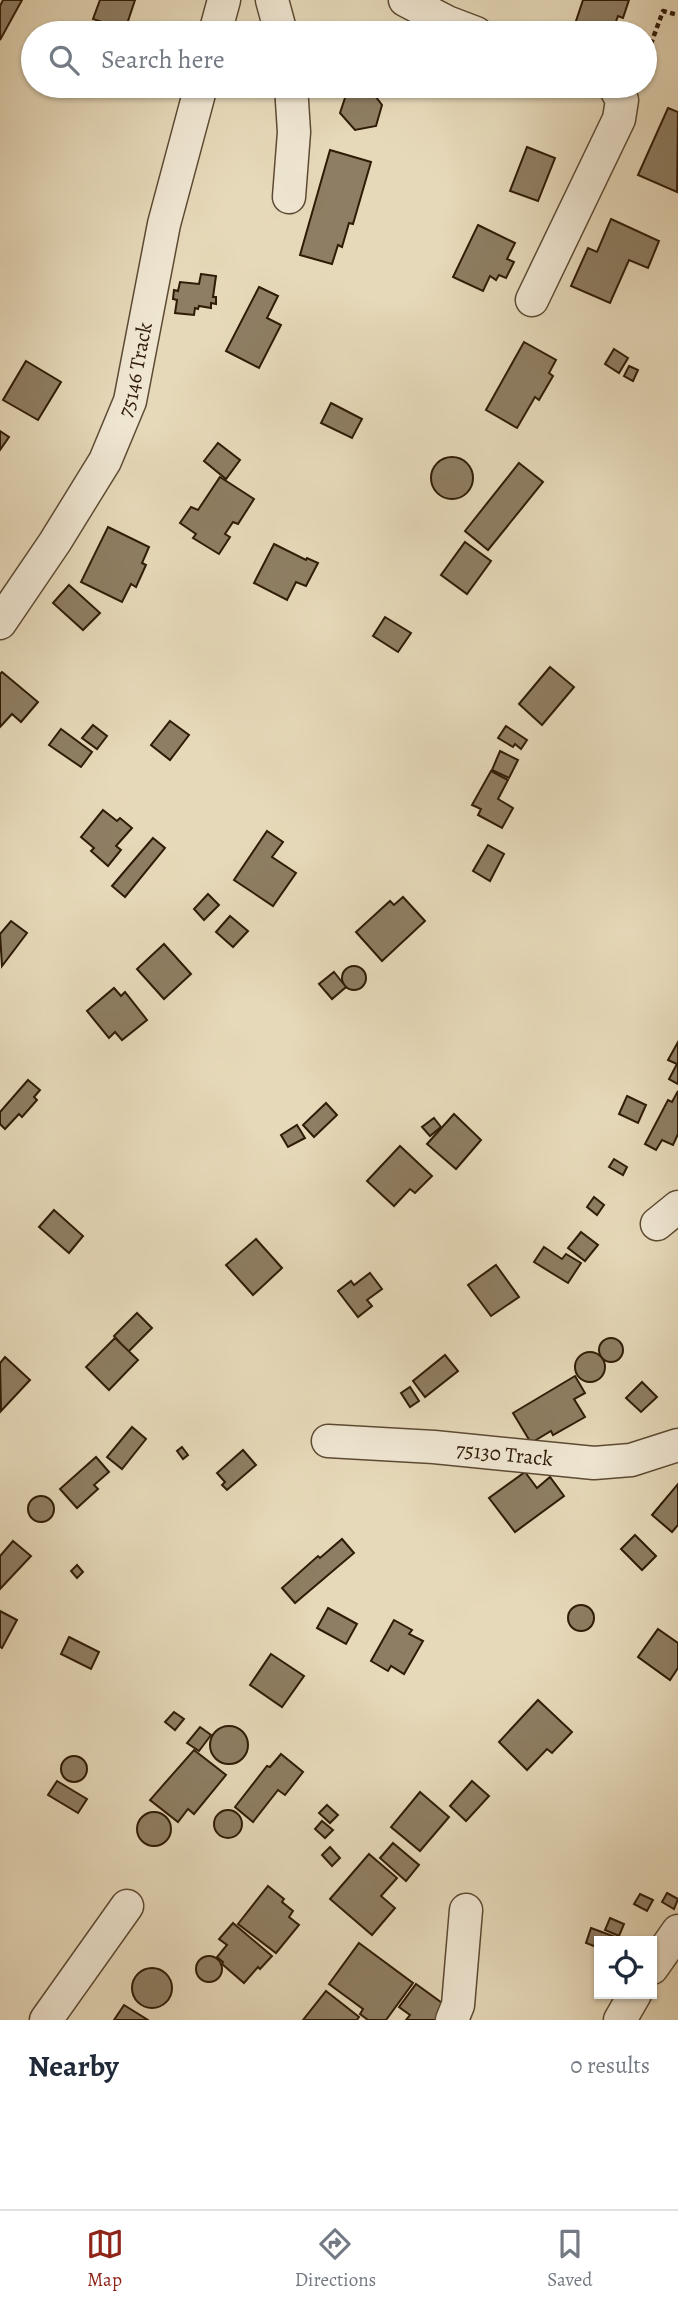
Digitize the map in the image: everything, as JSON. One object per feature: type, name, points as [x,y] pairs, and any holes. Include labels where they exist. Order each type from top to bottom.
[{"type":"street","points":[[218,21],[224,0]]},
{"type":"street","points":[[272,0],[278,21]]},
{"type":"street","points":[[405,0],[445,21]]},
{"type":"street","name":"75146 Track","points":[[0,624],[105,461],[130,401],[163,224],[198,98]]},
{"type":"street","points":[[289,197],[294,132],[292,98]]},
{"type":"street","points":[[532,300],[619,119],[621,98]]},
{"type":"street","name":"75130 Track","points":[[328,1441],[434,1447],[594,1463],[631,1460],[678,1445]]},
{"type":"street","points":[[46,2020],[127,1906]]},
{"type":"street","points":[[452,2020],[458,2005],[466,1910]]},
{"type":"street","points":[[657,1961],[678,1931]]},
{"type":"street","points":[[620,2020],[632,1999]]},
{"type":"path","points":[[657,27],[663,11],[678,15]]},
{"type":"building","points":[[3,0],[22,0],[0,40],[0,6]]},
{"type":"building","points":[[100,0],[135,0],[128,21],[93,19]]},
{"type":"building","points":[[583,0],[629,0],[623,18],[618,16],[616,21],[576,21]]},
{"type":"building","points":[[345,98],[377,98],[382,105],[376,126],[355,130],[340,113]]},
{"type":"building","points":[[668,108],[678,112],[677,192],[638,175]]},
{"type":"building","points":[[527,147],[555,158],[538,201],[510,191]]},
{"type":"building","points":[[330,150],[371,162],[353,224],[349,223],[342,247],[338,245],[332,264],[300,255]]},
{"type":"building","points":[[611,219],[659,241],[648,268],[629,260],[610,303],[571,286],[588,248],[597,252]]},
{"type":"building","points":[[478,225],[515,243],[507,259],[514,262],[506,278],[499,275],[496,280],[490,276],[483,291],[453,277]]},
{"type":"building","points":[[201,274],[216,276],[213,297],[216,297],[216,304],[211,303],[211,308],[195,308],[194,315],[175,313],[177,300],[173,299],[174,290],[178,291],[180,282],[199,284]]},
{"type":"building","points":[[259,287],[278,296],[267,318],[281,325],[259,368],[226,351]]},
{"type":"building","points":[[524,342],[556,360],[549,373],[553,376],[539,400],[535,397],[517,428],[486,410]]},
{"type":"building","points":[[614,349],[628,358],[619,373],[605,364]]},
{"type":"building","points":[[26,361],[61,382],[38,420],[3,400]]},
{"type":"building","points":[[629,366],[638,370],[633,381],[624,376]]},
{"type":"building","points":[[331,403],[362,419],[352,438],[321,423]]},
{"type":"building","points":[[0,431],[9,437],[0,450]]},
{"type":"building","points":[[218,443],[240,460],[226,479],[204,461]]},
{"type":"building","points":[[452,457],[467,463],[473,478],[467,493],[452,499],[437,493],[431,478],[437,463]]},
{"type":"building","points":[[519,463],[543,482],[488,550],[465,531]]},
{"type":"building","points":[[220,477],[254,499],[238,524],[233,522],[225,534],[230,537],[219,554],[193,538],[196,534],[180,523],[191,507],[198,510]]},
{"type":"building","points":[[108,527],[149,547],[142,563],[146,565],[136,587],[131,584],[122,602],[81,582]]},
{"type":"building","points":[[465,542],[491,561],[467,594],[441,575]]},
{"type":"building","points":[[274,544],[318,563],[306,586],[296,582],[287,600],[254,583]]},
{"type":"building","points":[[69,585],[100,613],[83,630],[53,603]]},
{"type":"building","points":[[385,617],[411,633],[398,652],[373,636]]},
{"type":"building","points":[[550,667],[574,687],[542,725],[519,704]]},
{"type":"building","points":[[2,672],[38,702],[21,722],[12,714],[0,727],[0,674]]},
{"type":"building","points":[[170,721],[189,735],[170,760],[151,745]]},
{"type":"building","points":[[93,725],[107,736],[97,749],[82,738]]},
{"type":"building","points":[[506,726],[527,740],[521,749],[498,738]]},
{"type":"building","points":[[61,729],[92,752],[81,767],[49,745]]},
{"type":"building","points":[[500,751],[518,760],[509,778],[492,770]]},
{"type":"building","points":[[491,771],[508,780],[498,799],[513,808],[502,828],[478,815],[481,809],[472,805]]},
{"type":"building","points":[[103,810],[117,821],[120,818],[132,828],[116,846],[121,850],[108,866],[91,851],[94,848],[81,837]]},
{"type":"building","points":[[267,831],[283,842],[272,857],[296,873],[273,906],[234,880]]},
{"type":"building","points":[[153,838],[165,848],[125,897],[112,886]]},
{"type":"building","points":[[488,845],[504,854],[490,881],[473,871]]},
{"type":"building","points":[[208,894],[219,905],[204,920],[194,909]]},
{"type":"building","points":[[403,897],[425,921],[382,961],[356,932],[390,901],[394,905]]},
{"type":"building","points":[[230,916],[248,931],[233,947],[216,932]]},
{"type":"building","points":[[11,921],[27,933],[2,966],[0,934]]},
{"type":"building","points":[[164,944],[191,974],[164,999],[137,969]]},
{"type":"building","points":[[354,966],[362,970],[366,978],[362,986],[354,990],[346,986],[342,978],[346,970]]},
{"type":"building","points":[[334,972],[346,987],[332,999],[319,984]]},
{"type":"building","points":[[114,988],[121,996],[125,992],[147,1020],[122,1040],[115,1032],[109,1038],[87,1011]]},
{"type":"building","points":[[678,1042],[678,1084],[669,1079],[677,1064],[668,1060]]},
{"type":"building","points":[[28,1080],[40,1090],[34,1097],[37,1100],[22,1117],[19,1114],[5,1129],[0,1124],[0,1112]]},
{"type":"building","points":[[678,1091],[678,1134],[673,1145],[662,1140],[656,1150],[645,1144],[668,1100],[672,1102]]},
{"type":"building","points":[[627,1096],[646,1105],[638,1123],[619,1114]]},
{"type":"building","points":[[326,1103],[337,1115],[314,1137],[303,1125]]},
{"type":"building","points":[[454,1114],[481,1140],[456,1169],[427,1144]]},
{"type":"building","points":[[434,1118],[441,1127],[430,1136],[422,1127]]},
{"type":"building","points":[[297,1125],[305,1138],[288,1147],[281,1135]]},
{"type":"building","points":[[400,1146],[432,1176],[415,1193],[410,1189],[394,1206],[367,1181]]},
{"type":"building","points":[[614,1159],[627,1167],[623,1175],[609,1167]]},
{"type":"building","points":[[594,1197],[604,1205],[597,1215],[587,1207]]},
{"type":"building","points":[[54,1210],[83,1236],[69,1253],[39,1227]]},
{"type":"building","points":[[581,1232],[598,1245],[585,1261],[568,1248]]},
{"type":"building","points":[[256,1239],[282,1268],[253,1295],[226,1265]]},
{"type":"building","points":[[544,1247],[562,1259],[566,1254],[581,1263],[568,1283],[534,1262]]},
{"type":"building","points":[[496,1265],[519,1297],[491,1316],[468,1285]]},
{"type":"building","points":[[370,1273],[382,1289],[367,1300],[372,1306],[358,1317],[338,1291],[351,1281],[354,1285]]},
{"type":"building","points":[[137,1313],[152,1328],[128,1352],[114,1336]]},
{"type":"building","points":[[115,1338],[138,1360],[109,1390],[86,1367]]},
{"type":"building","points":[[611,1338],[620,1341],[623,1350],[620,1359],[611,1362],[602,1359],[599,1350],[602,1341]]},
{"type":"building","points":[[590,1352],[601,1356],[605,1367],[601,1378],[590,1382],[579,1378],[575,1367],[579,1356]]},
{"type":"building","points":[[445,1355],[458,1371],[425,1397],[413,1381]]},
{"type":"building","points":[[5,1357],[30,1380],[1,1411],[0,1363]]},
{"type":"building","points":[[575,1376],[585,1393],[574,1399],[585,1417],[553,1435],[551,1431],[531,1443],[513,1413]]},
{"type":"building","points":[[642,1382],[657,1397],[641,1412],[626,1398]]},
{"type":"building","points":[[410,1387],[419,1401],[410,1407],[401,1393]]},
{"type":"building","points":[[132,1427],[146,1439],[122,1469],[107,1457]]},
{"type":"building","points":[[182,1447],[188,1455],[183,1459],[177,1451]]},
{"type":"building","points":[[243,1450],[256,1465],[227,1490],[222,1485],[225,1482],[217,1473]]},
{"type":"building","points":[[96,1457],[109,1472],[94,1485],[98,1489],[77,1508],[60,1489]]},
{"type":"building","points":[[525,1472],[537,1488],[550,1477],[564,1496],[515,1532],[489,1498]]},
{"type":"building","points":[[678,1484],[678,1525],[672,1532],[652,1515]]},
{"type":"building","points":[[41,1496],[50,1500],[54,1509],[50,1518],[41,1522],[32,1518],[28,1509],[32,1500]]},
{"type":"building","points":[[635,1535],[656,1556],[642,1570],[621,1549]]},
{"type":"building","points":[[342,1539],[354,1553],[295,1603],[282,1588]]},
{"type":"building","points":[[13,1541],[31,1556],[0,1589],[0,1556]]},
{"type":"building","points":[[77,1565],[83,1572],[77,1578],[71,1571]]},
{"type":"building","points":[[581,1605],[591,1608],[594,1618],[591,1628],[581,1631],[571,1628],[568,1618],[571,1608]]},
{"type":"building","points":[[328,1608],[357,1624],[346,1644],[317,1628]]},
{"type":"building","points":[[0,1611],[17,1620],[2,1648],[0,1647]]},
{"type":"building","points":[[394,1620],[412,1630],[409,1634],[423,1641],[404,1674],[391,1666],[388,1671],[371,1661]]},
{"type":"building","points":[[658,1629],[678,1643],[678,1668],[670,1680],[638,1657]]},
{"type":"building","points":[[69,1637],[99,1652],[91,1669],[61,1654]]},
{"type":"building","points":[[271,1654],[304,1676],[282,1707],[250,1685]]},
{"type":"building","points":[[538,1700],[572,1732],[552,1753],[547,1749],[527,1770],[499,1742]]},
{"type":"building","points":[[174,1712],[184,1719],[175,1730],[165,1722]]},
{"type":"building","points":[[229,1726],[242,1732],[248,1745],[242,1758],[229,1764],[216,1758],[210,1745],[216,1732]]},
{"type":"building","points":[[200,1727],[211,1735],[199,1751],[187,1743]]},
{"type":"building","points":[[194,1750],[226,1775],[194,1814],[188,1809],[178,1822],[150,1800]]},
{"type":"building","points":[[281,1754],[303,1772],[285,1795],[278,1790],[253,1822],[235,1807],[267,1766],[270,1767]]},
{"type":"building","points":[[74,1756],[83,1760],[87,1769],[83,1778],[74,1782],[65,1778],[61,1769],[65,1760]]},
{"type":"building","points":[[57,1781],[87,1799],[78,1813],[48,1795]]},
{"type":"building","points":[[472,1781],[489,1796],[466,1821],[450,1806]]},
{"type":"building","points":[[420,1792],[449,1817],[420,1851],[391,1827]]},
{"type":"building","points":[[327,1805],[338,1815],[330,1823],[319,1813]]},
{"type":"building","points":[[228,1810],[238,1814],[242,1824],[238,1834],[228,1838],[218,1834],[214,1824],[218,1814]]},
{"type":"building","points":[[154,1812],[166,1817],[171,1829],[166,1841],[154,1846],[142,1841],[137,1829],[142,1817]]},
{"type":"building","points":[[322,1821],[333,1830],[325,1838],[315,1829]]},
{"type":"building","points":[[393,1843],[419,1865],[406,1881],[380,1858]]},
{"type":"building","points":[[330,1847],[340,1858],[332,1866],[322,1855]]},
{"type":"building","points":[[369,1854],[397,1878],[381,1896],[395,1908],[372,1935],[330,1899]]},
{"type":"building","points":[[268,1886],[284,1899],[282,1902],[293,1911],[289,1917],[299,1925],[276,1953],[238,1924]]},
{"type":"building","points":[[667,1893],[678,1899],[674,1909],[662,1902]]},
{"type":"building","points":[[640,1894],[653,1900],[647,1911],[634,1904]]},
{"type":"building","points":[[610,1918],[624,1924],[619,1936],[605,1930]]},
{"type":"building","points":[[233,1923],[272,1956],[244,1983],[217,1957],[227,1945],[219,1939]]},
{"type":"building","points":[[591,1928],[613,1936],[594,1936],[594,1946],[586,1943]]},
{"type":"building","points":[[359,1943],[413,1983],[386,2020],[368,2020],[360,2014],[363,2009],[329,1984]]},
{"type":"building","points":[[209,1956],[218,1960],[222,1969],[218,1978],[209,1982],[200,1978],[196,1969],[200,1960]]},
{"type":"building","points":[[152,1968],[166,1974],[172,1988],[166,2002],[152,2008],[138,2002],[132,1988],[138,1974]]},
{"type":"building","points":[[416,1984],[449,2008],[440,2020],[406,2020],[410,2015],[399,2007]]},
{"type":"building","points":[[326,1991],[359,2017],[357,2020],[303,2020]]},
{"type":"building","points":[[124,2005],[148,2020],[114,2020]]}]
